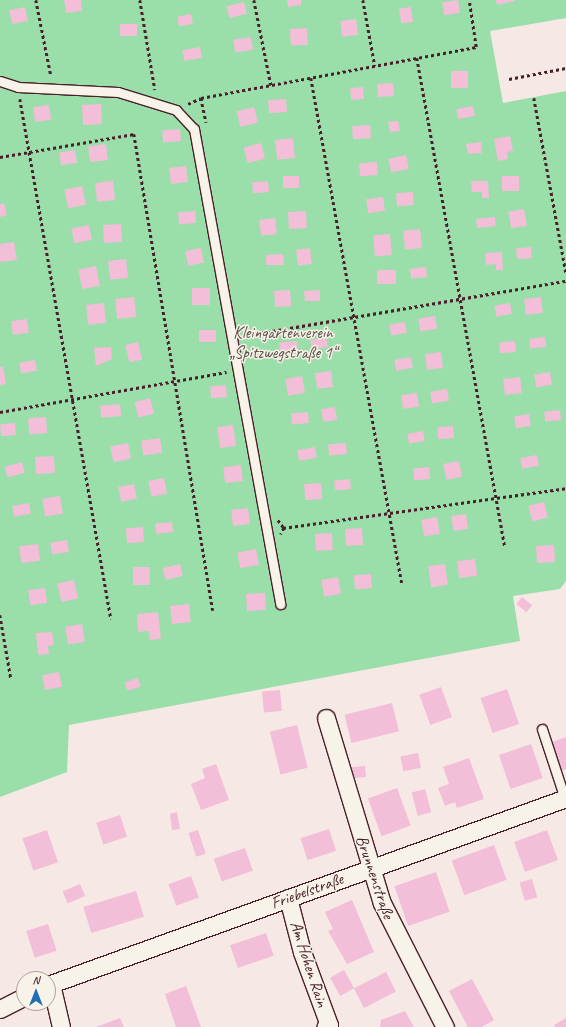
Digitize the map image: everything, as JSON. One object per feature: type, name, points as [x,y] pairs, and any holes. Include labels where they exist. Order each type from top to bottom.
[{"type":"street","name":"Brunnenstraße","points":[[326,718],[370,868],[385,910],[445,1027]]},
{"type":"street","name":"Friebelstraße","points":[[56,982],[566,798]]},
{"type":"street","name":"Am Hohen Rain","points":[[288,898],[302,952],[329,1025],[324,1027]]},
{"type":"street","points":[[0,1009],[16,1001]]},
{"type":"street","points":[[56,1007],[61,1027]]},
{"type":"lane","points":[[0,80],[18,87],[118,92],[157,102],[176,110],[194,129],[280,604]]},
{"type":"lane","points":[[542,729],[566,798]]},
{"type":"path","points":[[36,0],[53,89]]},
{"type":"path","points":[[140,0],[157,102]]},
{"type":"path","points":[[254,0],[271,85]]},
{"type":"path","points":[[363,0],[375,66]]},
{"type":"path","points":[[176,110],[202,98],[476,47],[469,0]]},
{"type":"path","points":[[417,58],[462,298],[495,498],[506,546]]},
{"type":"path","points":[[509,80],[566,68]]},
{"type":"path","points":[[311,78],[402,584]]},
{"type":"path","points":[[18,87],[28,152],[74,398],[111,619]]},
{"type":"path","points":[[534,98],[566,273]]},
{"type":"path","points":[[0,157],[134,134],[213,610]]},
{"type":"path","points":[[233,338],[566,281]]},
{"type":"path","points":[[0,412],[238,370]]},
{"type":"path","points":[[267,530],[566,488]]},
{"type":"path","points":[[0,615],[11,679]]},
{"type":"green space","name":"Kleingartenverein „Spitzwegstraße 1“","points":[[0,0],[566,0],[566,18],[490,31],[503,103],[566,91],[566,581],[560,589],[513,596],[520,641],[69,725],[67,772],[0,797]]},
{"type":"building","points":[[64,0],[81,0],[82,11],[66,13]]},
{"type":"building","points":[[287,0],[301,0],[301,5],[288,7]]},
{"type":"building","points":[[458,0],[460,13],[444,15],[442,3]]},
{"type":"building","points":[[496,0],[515,0],[515,1],[497,5]]},
{"type":"building","points":[[244,2],[247,14],[229,18],[227,6]]},
{"type":"building","points":[[25,7],[28,21],[12,24],[9,10]]},
{"type":"building","points":[[411,7],[413,22],[401,24],[399,9]]},
{"type":"building","points":[[191,14],[193,24],[179,26],[177,17]]},
{"type":"building","points":[[356,19],[358,35],[342,37],[340,21]]},
{"type":"building","points":[[120,24],[137,24],[137,36],[120,36]]},
{"type":"building","points":[[307,28],[308,45],[291,46],[290,29]]},
{"type":"building","points":[[251,37],[253,50],[235,53],[233,40]]},
{"type":"building","points":[[200,47],[202,58],[184,61],[182,50]]},
{"type":"building","points":[[451,71],[468,71],[468,88],[451,88]]},
{"type":"building","points":[[393,83],[394,96],[378,97],[377,84]]},
{"type":"building","points":[[363,87],[364,99],[351,100],[350,88]]},
{"type":"building","points":[[286,99],[287,112],[269,113],[268,100]]},
{"type":"building","points":[[101,104],[102,124],[83,125],[82,105]]},
{"type":"building","points":[[49,105],[51,120],[35,122],[33,107]]},
{"type":"building","points":[[473,106],[475,116],[458,119],[456,109]]},
{"type":"building","points":[[254,107],[258,123],[240,127],[237,111]]},
{"type":"building","points":[[398,121],[400,131],[390,132],[388,122]]},
{"type":"building","points":[[370,125],[371,138],[353,139],[352,126]]},
{"type":"building","points":[[180,129],[181,141],[163,143],[162,131]]},
{"type":"building","points":[[510,136],[513,151],[507,152],[508,159],[498,161],[494,139]]},
{"type":"building","points":[[293,138],[295,158],[277,160],[275,140]]},
{"type":"building","points":[[481,142],[482,153],[468,154],[466,144]]},
{"type":"building","points":[[261,143],[265,158],[248,163],[244,148]]},
{"type":"building","points":[[106,144],[108,160],[90,162],[88,146]]},
{"type":"building","points":[[75,150],[77,163],[61,165],[59,153]]},
{"type":"building","points":[[406,155],[409,169],[391,172],[388,159]]},
{"type":"building","points":[[377,162],[378,175],[360,176],[359,163]]},
{"type":"building","points":[[186,166],[188,182],[171,184],[169,168]]},
{"type":"building","points":[[283,176],[299,176],[299,188],[283,188]]},
{"type":"building","points":[[502,176],[519,176],[519,191],[502,191]]},
{"type":"building","points":[[113,181],[115,200],[97,202],[95,183]]},
{"type":"building","points":[[268,181],[269,192],[253,193],[252,182]]},
{"type":"building","points":[[471,181],[488,181],[489,198],[482,198],[482,192],[472,192]]},
{"type":"building","points":[[82,186],[86,205],[68,208],[64,190]]},
{"type":"building","points":[[413,192],[414,205],[397,206],[396,193]]},
{"type":"building","points":[[383,197],[385,211],[368,213],[366,199]]},
{"type":"building","points":[[4,203],[7,215],[0,217],[0,204]]},
{"type":"building","points":[[524,209],[527,226],[511,229],[508,212]]},
{"type":"building","points":[[195,211],[196,223],[179,224],[178,212]]},
{"type":"building","points":[[306,211],[307,228],[289,229],[288,212]]},
{"type":"building","points":[[495,217],[496,226],[477,228],[476,219]]},
{"type":"building","points":[[275,218],[277,234],[261,236],[259,220]]},
{"type":"building","points":[[121,224],[122,242],[104,243],[103,225]]},
{"type":"building","points":[[89,225],[92,240],[74,243],[71,228]]},
{"type":"building","points":[[420,229],[422,248],[405,250],[403,231]]},
{"type":"building","points":[[390,234],[392,255],[375,256],[373,235]]},
{"type":"building","points":[[14,242],[17,260],[0,262],[0,244]]},
{"type":"building","points":[[531,247],[532,258],[517,259],[516,248]]},
{"type":"building","points":[[201,248],[204,263],[188,266],[185,251]]},
{"type":"building","points":[[310,248],[312,264],[298,266],[296,250]]},
{"type":"building","points":[[502,252],[503,270],[496,270],[496,264],[486,265],[485,253]]},
{"type":"building","points":[[283,254],[284,265],[266,265],[266,255]]},
{"type":"building","points":[[126,259],[128,278],[110,280],[108,261]]},
{"type":"building","points":[[96,266],[100,286],[82,289],[78,269]]},
{"type":"building","points":[[426,267],[427,277],[411,279],[410,269]]},
{"type":"building","points":[[377,270],[396,270],[396,284],[377,284]]},
{"type":"building","points":[[192,288],[210,288],[210,305],[192,305]]},
{"type":"building","points":[[290,290],[291,306],[275,307],[274,291]]},
{"type":"building","points":[[320,290],[320,301],[305,301],[304,291]]},
{"type":"building","points":[[134,297],[136,317],[117,319],[115,299]]},
{"type":"building","points":[[541,297],[543,313],[526,315],[524,299]]},
{"type":"building","points":[[104,303],[106,323],[88,325],[86,305]]},
{"type":"building","points":[[510,303],[512,314],[496,317],[494,306]]},
{"type":"building","points":[[435,316],[437,329],[420,331],[418,319]]},
{"type":"building","points":[[27,319],[29,333],[13,335],[11,321]]},
{"type":"building","points":[[405,322],[407,333],[391,336],[389,325]]},
{"type":"building","points":[[199,330],[216,330],[216,342],[199,342]]},
{"type":"building","points":[[326,337],[328,347],[312,350],[310,340]]},
{"type":"building","points":[[545,337],[546,347],[530,349],[529,339]]},
{"type":"building","points":[[297,341],[298,353],[280,355],[279,343]]},
{"type":"building","points":[[515,341],[516,352],[500,353],[499,342]]},
{"type":"building","points":[[138,342],[142,360],[129,362],[125,345]]},
{"type":"building","points":[[111,347],[112,359],[96,366],[94,348]]},
{"type":"building","points":[[441,352],[443,368],[427,370],[425,354]]},
{"type":"building","points":[[411,357],[413,368],[396,371],[394,360]]},
{"type":"building","points":[[35,360],[37,371],[21,374],[19,363]]},
{"type":"building","points":[[0,367],[3,367],[6,384],[0,385]]},
{"type":"building","points":[[331,371],[333,387],[317,389],[315,373]]},
{"type":"building","points":[[550,372],[552,385],[536,387],[534,375]]},
{"type":"building","points":[[302,376],[305,393],[288,396],[285,379]]},
{"type":"building","points":[[520,377],[522,393],[505,395],[503,379]]},
{"type":"building","points":[[226,385],[227,397],[211,398],[210,386]]},
{"type":"building","points":[[447,389],[449,401],[432,404],[430,392]]},
{"type":"building","points":[[417,393],[419,407],[403,409],[401,395]]},
{"type":"building","points":[[150,398],[154,413],[139,418],[135,402]]},
{"type":"building","points":[[120,404],[121,416],[101,418],[100,406]]},
{"type":"building","points":[[335,407],[337,420],[323,422],[321,409]]},
{"type":"building","points":[[560,410],[561,420],[545,422],[544,412]]},
{"type":"building","points":[[308,412],[309,423],[292,424],[291,413]]},
{"type":"building","points":[[529,414],[531,426],[516,428],[514,416]]},
{"type":"building","points":[[46,417],[47,433],[29,434],[28,418]]},
{"type":"building","points":[[15,423],[16,435],[1,436],[0,424]]},
{"type":"building","points":[[233,425],[236,446],[220,448],[217,427]]},
{"type":"building","points":[[453,426],[454,438],[438,439],[437,427]]},
{"type":"building","points":[[423,431],[425,441],[409,444],[407,434]]},
{"type":"building","points":[[160,438],[162,453],[143,455],[141,441]]},
{"type":"building","points":[[128,443],[131,459],[113,462],[110,446]]},
{"type":"building","points":[[346,443],[347,454],[329,456],[328,445]]},
{"type":"building","points":[[315,447],[317,458],[299,461],[297,450]]},
{"type":"building","points":[[537,455],[539,466],[522,469],[520,458]]},
{"type":"building","points":[[54,456],[55,473],[36,474],[35,457]]},
{"type":"building","points":[[459,461],[462,477],[446,480],[443,464]]},
{"type":"building","points":[[22,462],[25,473],[7,477],[5,467]]},
{"type":"building","points":[[241,465],[243,481],[225,483],[223,467]]},
{"type":"building","points":[[429,467],[430,479],[414,480],[413,468]]},
{"type":"building","points":[[164,478],[167,494],[151,497],[148,481]]},
{"type":"building","points":[[350,479],[351,489],[335,491],[334,481]]},
{"type":"building","points":[[321,483],[322,499],[305,500],[304,484]]},
{"type":"building","points":[[134,484],[137,499],[121,502],[118,487]]},
{"type":"building","points":[[60,496],[63,514],[45,517],[42,499]]},
{"type":"building","points":[[544,502],[548,518],[532,521],[528,506]]},
{"type":"building","points":[[29,503],[31,514],[14,517],[12,506]]},
{"type":"building","points":[[248,508],[250,524],[233,526],[231,510]]},
{"type":"building","points":[[466,514],[468,529],[453,531],[451,516]]},
{"type":"building","points":[[437,517],[440,534],[424,537],[421,520]]},
{"type":"building","points":[[172,522],[173,532],[156,534],[155,524]]},
{"type":"building","points":[[143,527],[144,542],[127,543],[126,528]]},
{"type":"building","points":[[362,528],[363,545],[346,546],[345,529]]},
{"type":"building","points":[[332,533],[333,550],[316,551],[315,534]]},
{"type":"building","points":[[67,540],[69,552],[52,555],[50,543]]},
{"type":"building","points":[[38,544],[40,561],[21,563],[19,546]]},
{"type":"building","points":[[554,545],[555,562],[537,563],[536,546]]},
{"type":"building","points":[[256,549],[259,565],[240,568],[237,553]]},
{"type":"building","points":[[475,559],[477,576],[459,578],[457,561]]},
{"type":"building","points":[[180,564],[183,576],[165,580],[163,568]]},
{"type":"building","points":[[445,564],[448,585],[431,587],[428,566]]},
{"type":"building","points":[[133,567],[150,567],[150,585],[133,585]]},
{"type":"building","points":[[371,574],[372,588],[355,589],[354,575]]},
{"type":"building","points":[[338,577],[341,594],[324,597],[321,580]]},
{"type":"building","points":[[74,580],[78,599],[61,602],[57,584]]},
{"type":"building","points":[[45,588],[47,603],[30,605],[28,590]]},
{"type":"building","points":[[265,593],[266,610],[247,611],[246,594]]},
{"type":"building","points":[[522,597],[532,605],[526,612],[516,604]]},
{"type":"building","points":[[189,604],[191,622],[172,624],[170,606]]},
{"type":"building","points":[[158,612],[161,639],[150,640],[149,631],[138,632],[137,614]]},
{"type":"building","points":[[82,624],[85,642],[68,644],[65,627]]},
{"type":"building","points":[[52,632],[54,645],[48,646],[49,654],[38,655],[36,633]]},
{"type":"building","points":[[59,672],[62,687],[45,690],[42,675]]},
{"type":"building","points":[[138,678],[141,687],[127,691],[125,682]]},
{"type":"building","points":[[441,687],[452,717],[430,725],[419,695]]},
{"type":"building","points":[[507,689],[519,724],[493,733],[481,698]]},
{"type":"building","points":[[280,690],[282,711],[264,712],[262,692]]},
{"type":"building","points":[[392,703],[399,731],[351,743],[344,715]]},
{"type":"building","points":[[297,725],[308,768],[280,774],[270,732]]},
{"type":"building","points":[[566,737],[566,769],[560,771],[550,743]]},
{"type":"building","points":[[531,744],[543,778],[511,789],[499,755]]},
{"type":"building","points":[[418,753],[421,768],[403,771],[400,756]]},
{"type":"building","points":[[469,758],[484,799],[457,808],[455,802],[445,806],[438,788],[449,784],[443,767]]},
{"type":"building","points":[[216,764],[229,800],[201,810],[191,784],[205,778],[202,769]]},
{"type":"building","points":[[365,766],[366,777],[351,778],[350,767]]},
{"type":"building","points":[[397,788],[411,826],[382,836],[368,799]]},
{"type":"building","points":[[425,789],[431,812],[418,816],[411,793]]},
{"type":"building","points":[[177,812],[180,829],[172,830],[170,814]]},
{"type":"building","points":[[120,815],[127,837],[103,845],[96,823]]},
{"type":"building","points":[[329,829],[336,851],[308,860],[300,838]]},
{"type":"building","points":[[47,830],[58,862],[33,871],[22,838]]},
{"type":"building","points":[[198,830],[206,854],[196,857],[188,833]]},
{"type":"building","points":[[547,830],[558,860],[525,872],[514,842]]},
{"type":"building","points":[[494,845],[507,880],[464,895],[452,860]]},
{"type":"building","points":[[245,848],[253,871],[222,881],[214,859]]},
{"type":"building","points":[[436,872],[450,912],[408,926],[394,886]]},
{"type":"building","points":[[191,876],[199,898],[176,906],[168,884]]},
{"type":"building","points":[[532,879],[537,897],[525,901],[520,883]]},
{"type":"building","points":[[80,884],[85,896],[68,903],[63,891]]},
{"type":"building","points":[[136,891],[144,917],[91,933],[83,907]]},
{"type":"building","points":[[352,900],[374,952],[347,964],[328,931],[333,929],[325,912]]},
{"type":"building","points":[[48,924],[57,951],[35,958],[26,931]]},
{"type":"building","points":[[266,933],[274,956],[238,968],[230,945]]},
{"type":"building","points":[[344,970],[354,988],[340,996],[330,978]]},
{"type":"building","points":[[386,972],[396,992],[364,1008],[354,988]]},
{"type":"building","points":[[472,979],[494,1020],[482,1027],[468,1027],[449,991]]},
{"type":"building","points":[[186,986],[201,1027],[176,1027],[165,994]]},
{"type":"building","points":[[405,1011],[414,1027],[380,1027],[381,1020]]},
{"type":"building","points":[[120,1018],[124,1027],[96,1027]]},
{"type":"building","points":[[566,1018],[566,1027],[555,1027],[554,1025]]}]
